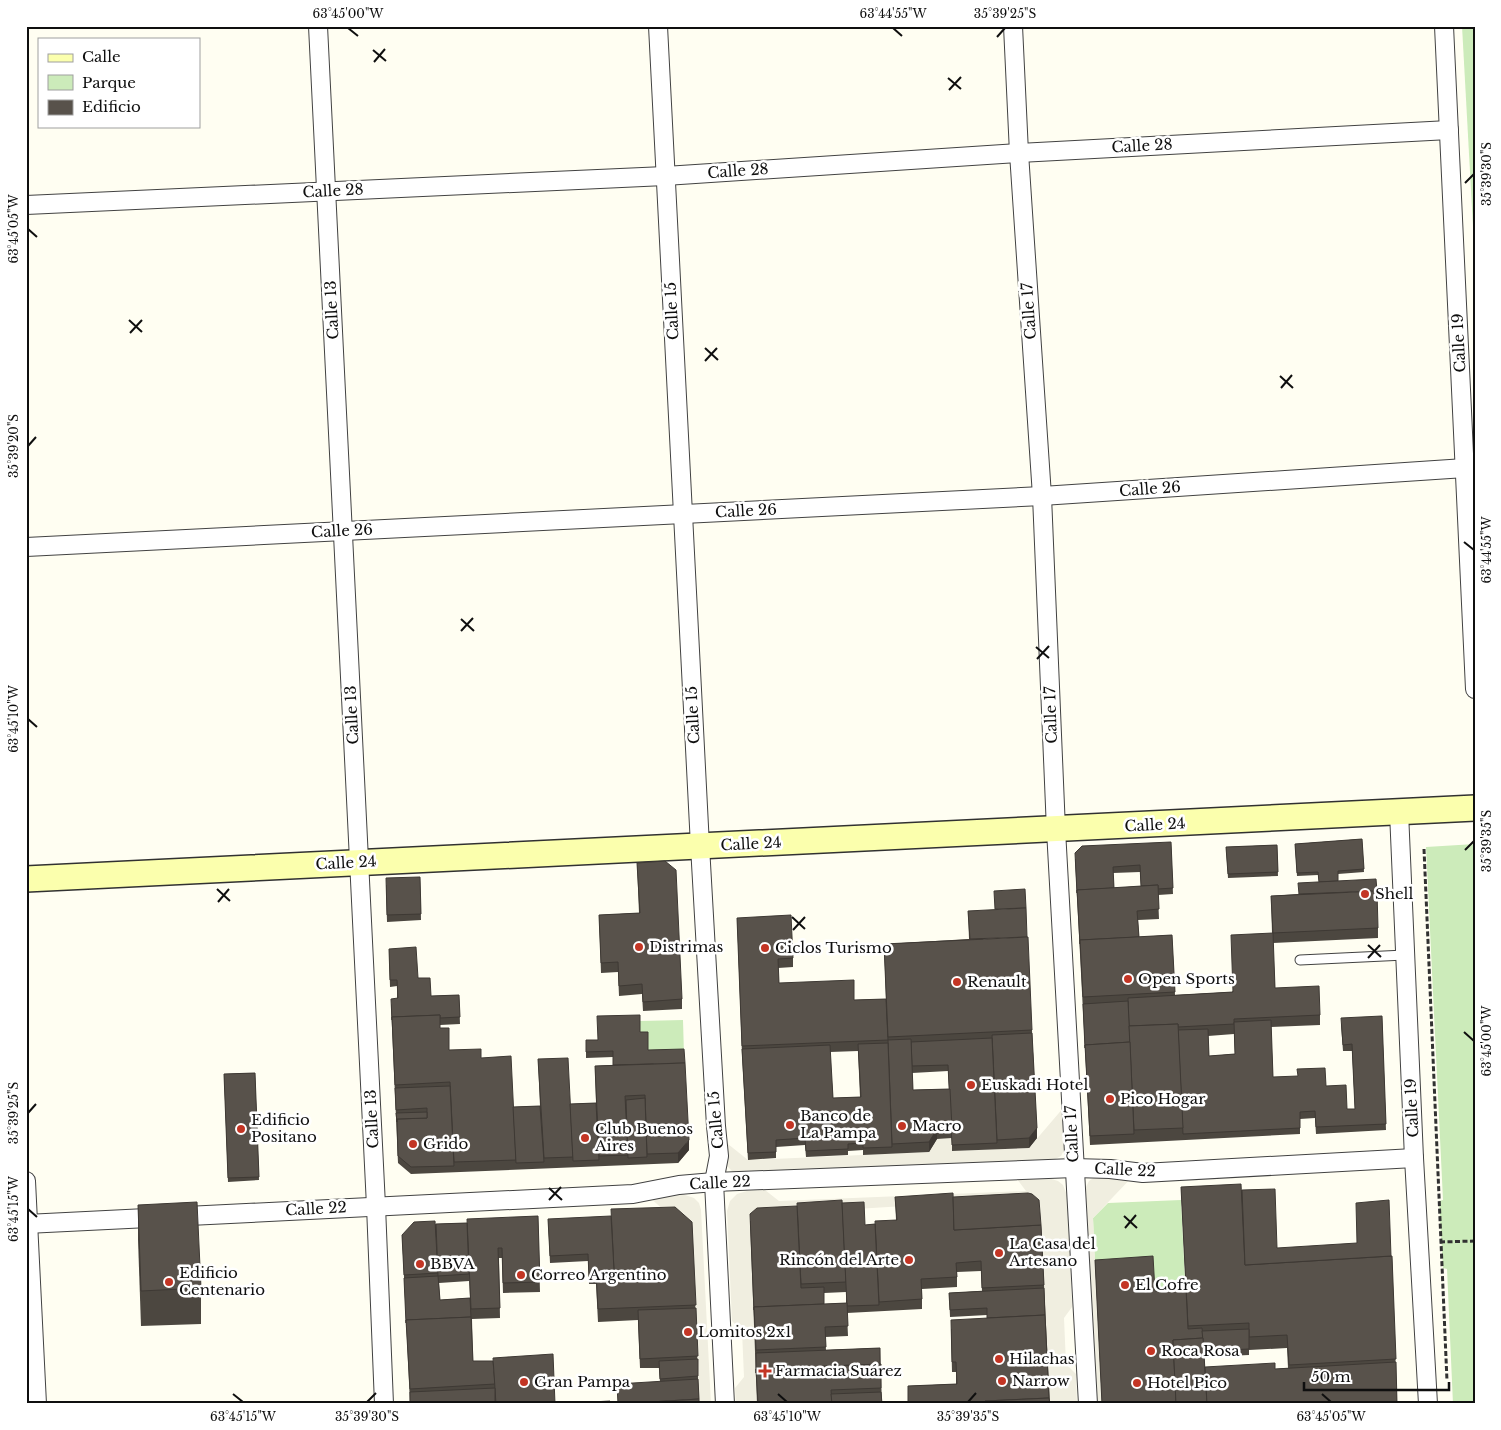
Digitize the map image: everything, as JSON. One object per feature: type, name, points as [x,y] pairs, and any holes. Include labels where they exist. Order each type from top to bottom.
[{"type":"street","name":"Calle 13","points":[[318,26],[384,1404]]},
{"type":"street","name":"Calle 15","points":[[658,26],[700,846],[715,1116],[719,1156],[714,1182],[725,1404]]},
{"type":"street","name":"Calle 17","points":[[1013,26],[1019,153],[1042,496],[1056,830],[1088,1404]]},
{"type":"street","name":"Calle 19","points":[[1444,26],[1475,689]]},
{"type":"street","name":"Calle 28","points":[[26,205],[665,176],[1019,153],[1449,130]]},
{"type":"street","name":"Calle 26","points":[[26,547],[1042,496],[1466,468]]},
{"type":"street","name":"Calle 24","points":[[26,878],[1056,830],[1475,808]]},
{"type":"street","name":"Calle 19","points":[[1399,812],[1414,1158],[1428,1404]]},
{"type":"street","name":"Calle 22","points":[[27,1223],[634,1194],[679,1185],[714,1182],[1074,1168],[1143,1173],[1414,1158]]},
{"type":"street","points":[[26,1181],[37,1404]]},
{"type":"lane","points":[[1300,960],[1405,955]]},
{"type":"path","points":[[1424,849],[1447,1385]]},
{"type":"path","points":[[1419,1242],[1475,1240]]},
{"type":"green space","points":[[1462,26],[1475,26],[1475,263]]},
{"type":"green space","points":[[1475,844],[1475,1404],[1453,1404],[1447,1269],[1443,1268],[1439,1201],[1443,1200],[1426,847]]},
{"type":"green space","points":[[683,1020],[684,1055],[648,1056],[640,1039],[640,1021]]},
{"type":"green space","points":[[1181,1200],[1186,1299],[1155,1301],[1153,1266],[1095,1270],[1093,1218],[1108,1203]]},
{"type":"shaded area","points":[[1064,1107],[1066,1146],[1061,1156],[1049,1162],[742,1176],[733,1172],[726,1165],[723,1140],[748,1160],[928,1152],[937,1139],[952,1138],[953,1151],[1029,1148]]},
{"type":"shaded area","points":[[1134,1175],[1093,1218],[1102,1404],[1094,1404],[1084,1191],[1089,1181],[1095,1177]]},
{"type":"shaded area","points":[[1048,1178],[1058,1181],[1063,1185],[1068,1198],[1072,1307],[1064,1318],[1066,1364],[1076,1374],[1077,1404],[1049,1404],[1039,1207],[970,1202],[757,1215],[750,1221],[757,1404],[736,1404],[735,1388],[744,1377],[742,1331],[732,1321],[727,1211],[730,1201],[737,1194],[747,1191],[765,1190],[779,1201],[1026,1191],[1017,1179]]},
{"type":"shaded area","points":[[682,1194],[694,1198],[699,1203],[701,1210],[711,1404],[699,1404],[675,1220],[648,1196]]},
{"type":"building","points":[[1362,839],[1364,869],[1338,871],[1338,881],[1319,882],[1318,872],[1297,873],[1295,844]]},
{"type":"building","points":[[1171,842],[1173,888],[1158,889],[1158,885],[1141,886],[1140,865],[1113,867],[1114,888],[1077,890],[1077,893],[1075,853],[1082,846]]},
{"type":"building","points":[[1277,845],[1278,872],[1228,874],[1226,847]]},
{"type":"building","points":[[665,861],[676,870],[682,999],[643,1002],[642,984],[619,986],[618,962],[601,963],[599,915],[640,913],[637,863]]},
{"type":"building","points":[[420,877],[421,914],[387,915],[386,878]]},
{"type":"building","points":[[1376,879],[1377,891],[1299,894],[1298,883]]},
{"type":"building","points":[[1158,885],[1159,909],[1137,911],[1139,937],[1080,940],[1080,944],[1077,890]]},
{"type":"building","points":[[1025,889],[1026,908],[995,909],[994,891]]},
{"type":"building","points":[[1377,891],[1378,928],[1273,933],[1271,896]]},
{"type":"building","points":[[1026,908],[1027,937],[970,939],[968,911]]},
{"type":"building","points":[[791,915],[793,958],[778,959],[779,983],[854,980],[854,1000],[886,999],[888,1040],[742,1046],[737,918]]},
{"type":"building","points":[[1273,933],[1275,988],[1319,986],[1320,1015],[1234,1019],[1234,1024],[1178,1027],[1178,1024],[1129,1026],[1129,1030],[1128,998],[1233,992],[1231,935]]},
{"type":"building","name":"Open Sports","points":[[1172,935],[1175,992],[1083,997],[1080,940]]},
{"type":"building","name":"Renault","points":[[1028,937],[1032,1030],[888,1037],[884,944]]},
{"type":"building","points":[[416,947],[418,978],[430,978],[431,996],[459,995],[460,1017],[440,1018],[440,1015],[392,1017],[392,1020],[391,999],[398,998],[397,980],[390,980],[389,949]]},
{"type":"building","points":[[1128,1001],[1130,1042],[1085,1045],[1085,1048],[1083,1004]]},
{"type":"building","points":[[440,1015],[440,1028],[449,1028],[449,1050],[481,1049],[481,1058],[511,1056],[516,1160],[454,1162],[450,1082],[395,1085],[392,1017]]},
{"type":"building","points":[[640,1015],[640,1032],[648,1032],[648,1050],[684,1049],[685,1063],[613,1065],[613,1051],[586,1052],[586,1040],[598,1040],[597,1016]]},
{"type":"building","points":[[1382,1016],[1386,1124],[1316,1127],[1315,1111],[1300,1112],[1300,1128],[1183,1134],[1178,1030],[1208,1029],[1209,1056],[1235,1054],[1234,1022],[1271,1020],[1273,1077],[1298,1076],[1297,1069],[1325,1068],[1326,1086],[1346,1085],[1347,1109],[1355,1109],[1352,1044],[1343,1045],[1341,1018]]},
{"type":"building","points":[[1178,1024],[1183,1128],[1134,1130],[1129,1026]]},
{"type":"building","points":[[1032,1033],[1037,1128],[1029,1138],[997,1140],[992,1035]]},
{"type":"building","name":"Euskadi Hotel","points":[[992,1038],[997,1143],[952,1145],[948,1065],[912,1066],[911,1042]]},
{"type":"building","points":[[911,1039],[913,1090],[950,1089],[952,1128],[937,1129],[929,1142],[892,1144],[888,1040]]},
{"type":"building","name":"Pico Hogar","points":[[1130,1042],[1134,1134],[1090,1136],[1085,1045]]},
{"type":"building","name":"Banco de La Pampa","points":[[888,1043],[892,1147],[863,1148],[863,1143],[848,1144],[848,1149],[806,1151],[805,1138],[776,1140],[776,1152],[748,1153],[742,1049],[830,1045],[833,1098],[861,1097],[858,1044]]},
{"type":"building","points":[[568,1058],[573,1157],[544,1158],[538,1059]]},
{"type":"building","points":[[685,1063],[689,1140],[678,1153],[647,1154],[645,1095],[625,1096],[628,1155],[599,1156],[595,1066]]},
{"type":"building","name":"Edificio Positano","points":[[255,1073],[259,1177],[228,1178],[224,1074]]},
{"type":"building","points":[[450,1086],[454,1166],[411,1167],[398,1156],[397,1119],[427,1118],[427,1108],[396,1110],[395,1088]]},
{"type":"building","points":[[645,1098],[647,1157],[628,1158],[626,1100]]},
{"type":"building","name":"Club Buenos Aires","points":[[596,1103],[599,1160],[573,1161],[570,1104]]},
{"type":"building","points":[[540,1106],[544,1162],[516,1163],[513,1107]]},
{"type":"building","points":[[427,1112],[427,1118],[397,1119],[397,1122],[396,1113]]},
{"type":"building","points":[[1241,1184],[1245,1265],[1392,1256],[1396,1359],[1289,1365],[1287,1335],[1249,1337],[1249,1323],[1188,1326],[1181,1187]]},
{"type":"building","points":[[1275,1189],[1277,1248],[1357,1243],[1356,1203],[1389,1200],[1391,1256],[1245,1265],[1242,1190]]},
{"type":"building","points":[[953,1193],[954,1230],[1041,1225],[1044,1285],[982,1288],[981,1261],[956,1263],[957,1277],[921,1279],[922,1299],[879,1302],[875,1221],[897,1220],[895,1197]]},
{"type":"building","points":[[1028,1193],[1039,1200],[1041,1225],[954,1230],[953,1197]]},
{"type":"building","points":[[842,1200],[846,1282],[801,1284],[797,1203]]},
{"type":"building","points":[[197,1202],[201,1288],[141,1291],[138,1205]]},
{"type":"building","points":[[864,1202],[865,1225],[875,1224],[879,1305],[847,1306],[842,1203]]},
{"type":"building","points":[[797,1206],[801,1288],[824,1287],[824,1304],[754,1307],[754,1310],[750,1214],[757,1208]]},
{"type":"building","points":[[675,1207],[692,1222],[696,1305],[598,1309],[596,1271],[614,1270],[611,1209]]},
{"type":"building","points":[[538,1216],[540,1282],[503,1283],[502,1248],[498,1248],[500,1308],[471,1309],[467,1219]]},
{"type":"building","points":[[611,1216],[614,1270],[596,1271],[596,1277],[589,1277],[588,1254],[550,1256],[548,1219]]},
{"type":"building","name":"BBVA","points":[[435,1221],[438,1273],[404,1275],[402,1235],[414,1222]]},
{"type":"building","points":[[467,1223],[469,1274],[438,1276],[436,1224]]},
{"type":"building","points":[[1153,1256],[1155,1291],[1186,1289],[1188,1329],[1202,1328],[1203,1338],[1173,1340],[1176,1404],[1102,1404],[1095,1260]]},
{"type":"building","points":[[438,1276],[440,1300],[470,1298],[471,1317],[406,1320],[406,1323],[404,1278]]},
{"type":"building","points":[[1044,1288],[1045,1315],[987,1318],[987,1308],[950,1310],[949,1293]]},
{"type":"building","points":[[847,1303],[848,1326],[825,1327],[826,1347],[756,1350],[754,1307]]},
{"type":"building","points":[[696,1308],[698,1356],[640,1359],[638,1310]]},
{"type":"building","points":[[1045,1315],[1049,1398],[985,1401],[985,1404],[908,1404],[908,1386],[957,1384],[956,1362],[952,1362],[951,1320]]},
{"type":"building","points":[[471,1317],[473,1361],[493,1361],[495,1384],[410,1389],[406,1320]]},
{"type":"building","points":[[1249,1329],[1249,1349],[1204,1351],[1202,1331]]},
{"type":"building","points":[[1203,1338],[1207,1404],[1176,1404],[1173,1340]]},
{"type":"building","points":[[880,1348],[880,1364],[756,1369],[756,1353]]},
{"type":"building","name":"Gran Pampa","points":[[553,1354],[555,1404],[496,1404],[493,1358]]},
{"type":"building","points":[[698,1359],[698,1376],[660,1379],[659,1361]]},
{"type":"building","points":[[1396,1362],[1397,1404],[1207,1404],[1205,1367],[1275,1363],[1275,1369]]},
{"type":"building","points":[[881,1364],[881,1388],[831,1390],[832,1404],[758,1404],[756,1369]]},
{"type":"building","points":[[698,1379],[699,1399],[618,1404],[617,1384]]},
{"type":"building","points":[[495,1388],[495,1404],[410,1404],[410,1392]]},
{"type":"building","points":[[881,1392],[882,1404],[832,1404],[831,1394]]},
{"type":"building","points":[[1049,1398],[1050,1404],[985,1404],[985,1401]]},
{"type":"building","points":[[699,1399],[699,1404],[618,1404]]},
{"type":"building","points":[[610,1401],[610,1404],[555,1404]]},
{"type":"place","name":"Shell","points":[[1365,894]]},
{"type":"place","name":"Distrimas","points":[[639,947]]},
{"type":"place","name":"Ciclos Turismo","points":[[765,948]]},
{"type":"place","name":"Open Sports","points":[[1128,979]]},
{"type":"place","name":"Renault","points":[[957,982]]},
{"type":"place","name":"Euskadi Hotel","points":[[971,1085]]},
{"type":"place","name":"Pico Hogar","points":[[1110,1099]]},
{"type":"place","name":"Banco de La Pampa","points":[[790,1125]]},
{"type":"place","name":"Macro","points":[[902,1126]]},
{"type":"place","name":"Edificio Positano","points":[[241,1129]]},
{"type":"place","name":"Club Buenos Aires","points":[[585,1138]]},
{"type":"place","name":"Grido","points":[[413,1144]]},
{"type":"place","name":"La Casa del Artesano","points":[[999,1253]]},
{"type":"place","name":"Rincón del Arte","points":[[909,1260]]},
{"type":"place","name":"BBVA","points":[[420,1264]]},
{"type":"place","name":"Correo Argentino","points":[[521,1275]]},
{"type":"place","name":"Edificio Centenario","points":[[169,1282]]},
{"type":"place","name":"El Cofre","points":[[1125,1285]]},
{"type":"place","name":"Lomitos 2x1","points":[[688,1332]]},
{"type":"place","name":"Roca Rosa","points":[[1151,1351]]},
{"type":"place","name":"Hilachas","points":[[999,1359]]},
{"type":"place","name":"Farmacia Suárez","points":[[765,1371]]},
{"type":"place","name":"Narrow","points":[[1002,1381]]},
{"type":"place","name":"Gran Pampa","points":[[524,1382]]},
{"type":"place","name":"Hotel Pico","points":[[1137,1383]]}]
